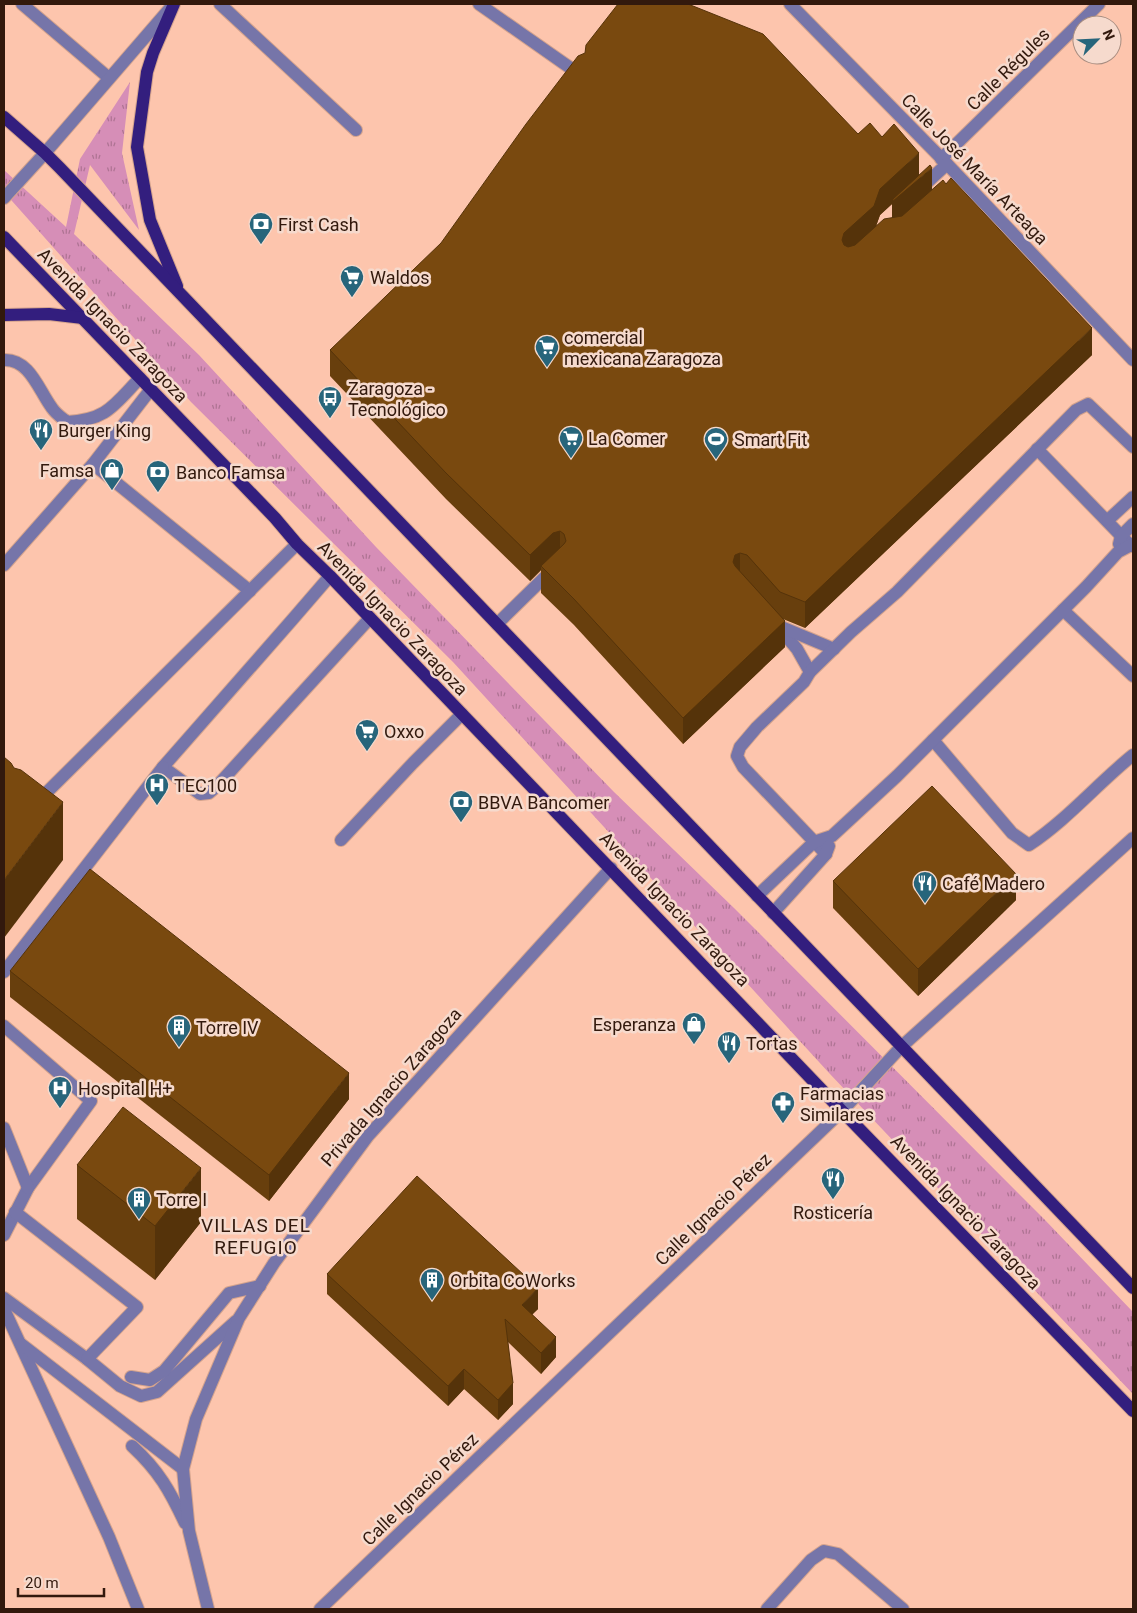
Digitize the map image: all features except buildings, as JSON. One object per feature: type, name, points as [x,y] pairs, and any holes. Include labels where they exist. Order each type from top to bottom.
[{"type":"main road","points":[[174,4],[147,72],[137,148],[150,220],[180,293]]},
{"type":"main road","points":[[4,117],[45,153],[180,293],[1133,1288]]},
{"type":"main road","name":"Avenida Ignacio Zaragoza","points":[[4,237],[842,1111],[1133,1411]]},
{"type":"main road","points":[[4,315],[49,314],[83,318]]},
{"type":"street","points":[[22,4],[109,78]]},
{"type":"street","points":[[4,198],[174,4]]},
{"type":"street","points":[[220,4],[356,130]]},
{"type":"street","points":[[479,4],[579,74]]},
{"type":"street","name":"Calle José María Arteaga","points":[[790,4],[944,162],[957,182],[1133,360]]},
{"type":"street","name":"Calle Régules","points":[[913,196],[1099,4]]},
{"type":"street","points":[[4,360],[10,359],[23,365],[42,391],[52,409],[67,422],[84,421],[100,416],[140,378]]},
{"type":"street","points":[[4,565],[93,464],[151,390]]},
{"type":"street","points":[[826,854],[743,766],[736,756],[740,747],[757,727],[804,682],[810,672],[930,559],[1076,410],[1088,404],[1133,447]]},
{"type":"street","points":[[757,896],[814,842],[832,836],[897,776],[973,702],[983,689],[1063,610],[1118,552],[1132,545],[1121,536],[1108,520],[1038,449]]},
{"type":"street","points":[[93,464],[250,591]]},
{"type":"street","points":[[1108,520],[1133,497]]},
{"type":"street","points":[[1118,552],[1121,536],[1133,524]]},
{"type":"street","points":[[26,813],[297,544]]},
{"type":"street","points":[[497,624],[558,565]]},
{"type":"street","points":[[4,972],[163,767],[330,576]]},
{"type":"street","points":[[1063,610],[1133,676]]},
{"type":"street","points":[[765,612],[797,649],[810,672]]},
{"type":"street","points":[[163,767],[200,794],[209,793],[370,618]]},
{"type":"street","points":[[777,625],[834,650]]},
{"type":"street","points":[[341,840],[462,714]]},
{"type":"street","points":[[933,740],[1012,834],[1029,845],[1069,815],[1133,755]]},
{"type":"street","points":[[773,913],[826,854],[832,836]]},
{"type":"street","name":"Calle Ignacio Pérez","points":[[320,1609],[842,1111],[901,1046],[1133,838]]},
{"type":"street","name":"Privada Ignacio Zaragoza","points":[[208,1609],[189,1531],[183,1469],[196,1419],[240,1318],[306,1218],[368,1136],[611,868]]},
{"type":"street","points":[[4,1026],[91,1100],[28,1188],[4,1235]]},
{"type":"street","points":[[4,1128],[28,1188]]},
{"type":"street","points":[[15,1212],[137,1307],[87,1359]]},
{"type":"street","points":[[131,1377],[150,1380],[164,1371],[229,1293],[260,1286]]},
{"type":"street","points":[[4,1298],[87,1359],[120,1386],[141,1396],[157,1392],[240,1318]]},
{"type":"street","points":[[4,1309],[18,1343],[109,1537],[138,1609]]},
{"type":"street","points":[[18,1343],[183,1469]]},
{"type":"street","points":[[132,1446],[148,1460],[168,1488],[189,1531]]},
{"type":"street","points":[[767,1609],[811,1560],[824,1550],[838,1554],[903,1609]]},
{"type":"green space","points":[[130,82],[122,153],[139,230],[90,165],[74,234],[199,355],[376,547],[614,792],[734,908],[1045,1220],[1133,1312],[1133,1394],[830,1074],[453,662],[191,402],[4,192],[4,170],[66,227],[80,159]]},
{"type":"place","name":"First Cash","points":[[261,245]]},
{"type":"place","name":"Waldos","points":[[352,298]]},
{"type":"place","name":"comercial mexicana Zaragoza","points":[[547,368]]},
{"type":"place","name":"Zaragoza - Tecnológico","points":[[330,419]]},
{"type":"place","name":"Burger King","points":[[41,451]]},
{"type":"place","name":"La Comer","points":[[571,459]]},
{"type":"place","name":"Smart Fit","points":[[716,460]]},
{"type":"place","name":"Famsa","points":[[112,491]]},
{"type":"place","name":"Banco Famsa","points":[[158,493]]},
{"type":"place","name":"Oxxo","points":[[367,752]]},
{"type":"place","name":"TEC100","points":[[157,806]]},
{"type":"place","name":"BBVA Bancomer","points":[[461,823]]},
{"type":"place","name":"Café Madero","points":[[925,904]]},
{"type":"place","name":"Esperanza","points":[[694,1045]]},
{"type":"place","name":"Torre IV","points":[[179,1048]]},
{"type":"place","name":"Tortas","points":[[729,1064]]},
{"type":"place","name":"Hospital H+","points":[[60,1109]]},
{"type":"place","name":"Farmacias Similares","points":[[783,1124]]},
{"type":"place","name":"Rosticería","points":[[833,1200]]},
{"type":"place","name":"Torre I","points":[[139,1220]]},
{"type":"place","name":"Orbita CoWorks","points":[[432,1301]]},
{"type":"district","name":"VILLAS DEL REFUGIO","points":[[256,1236]]}]
